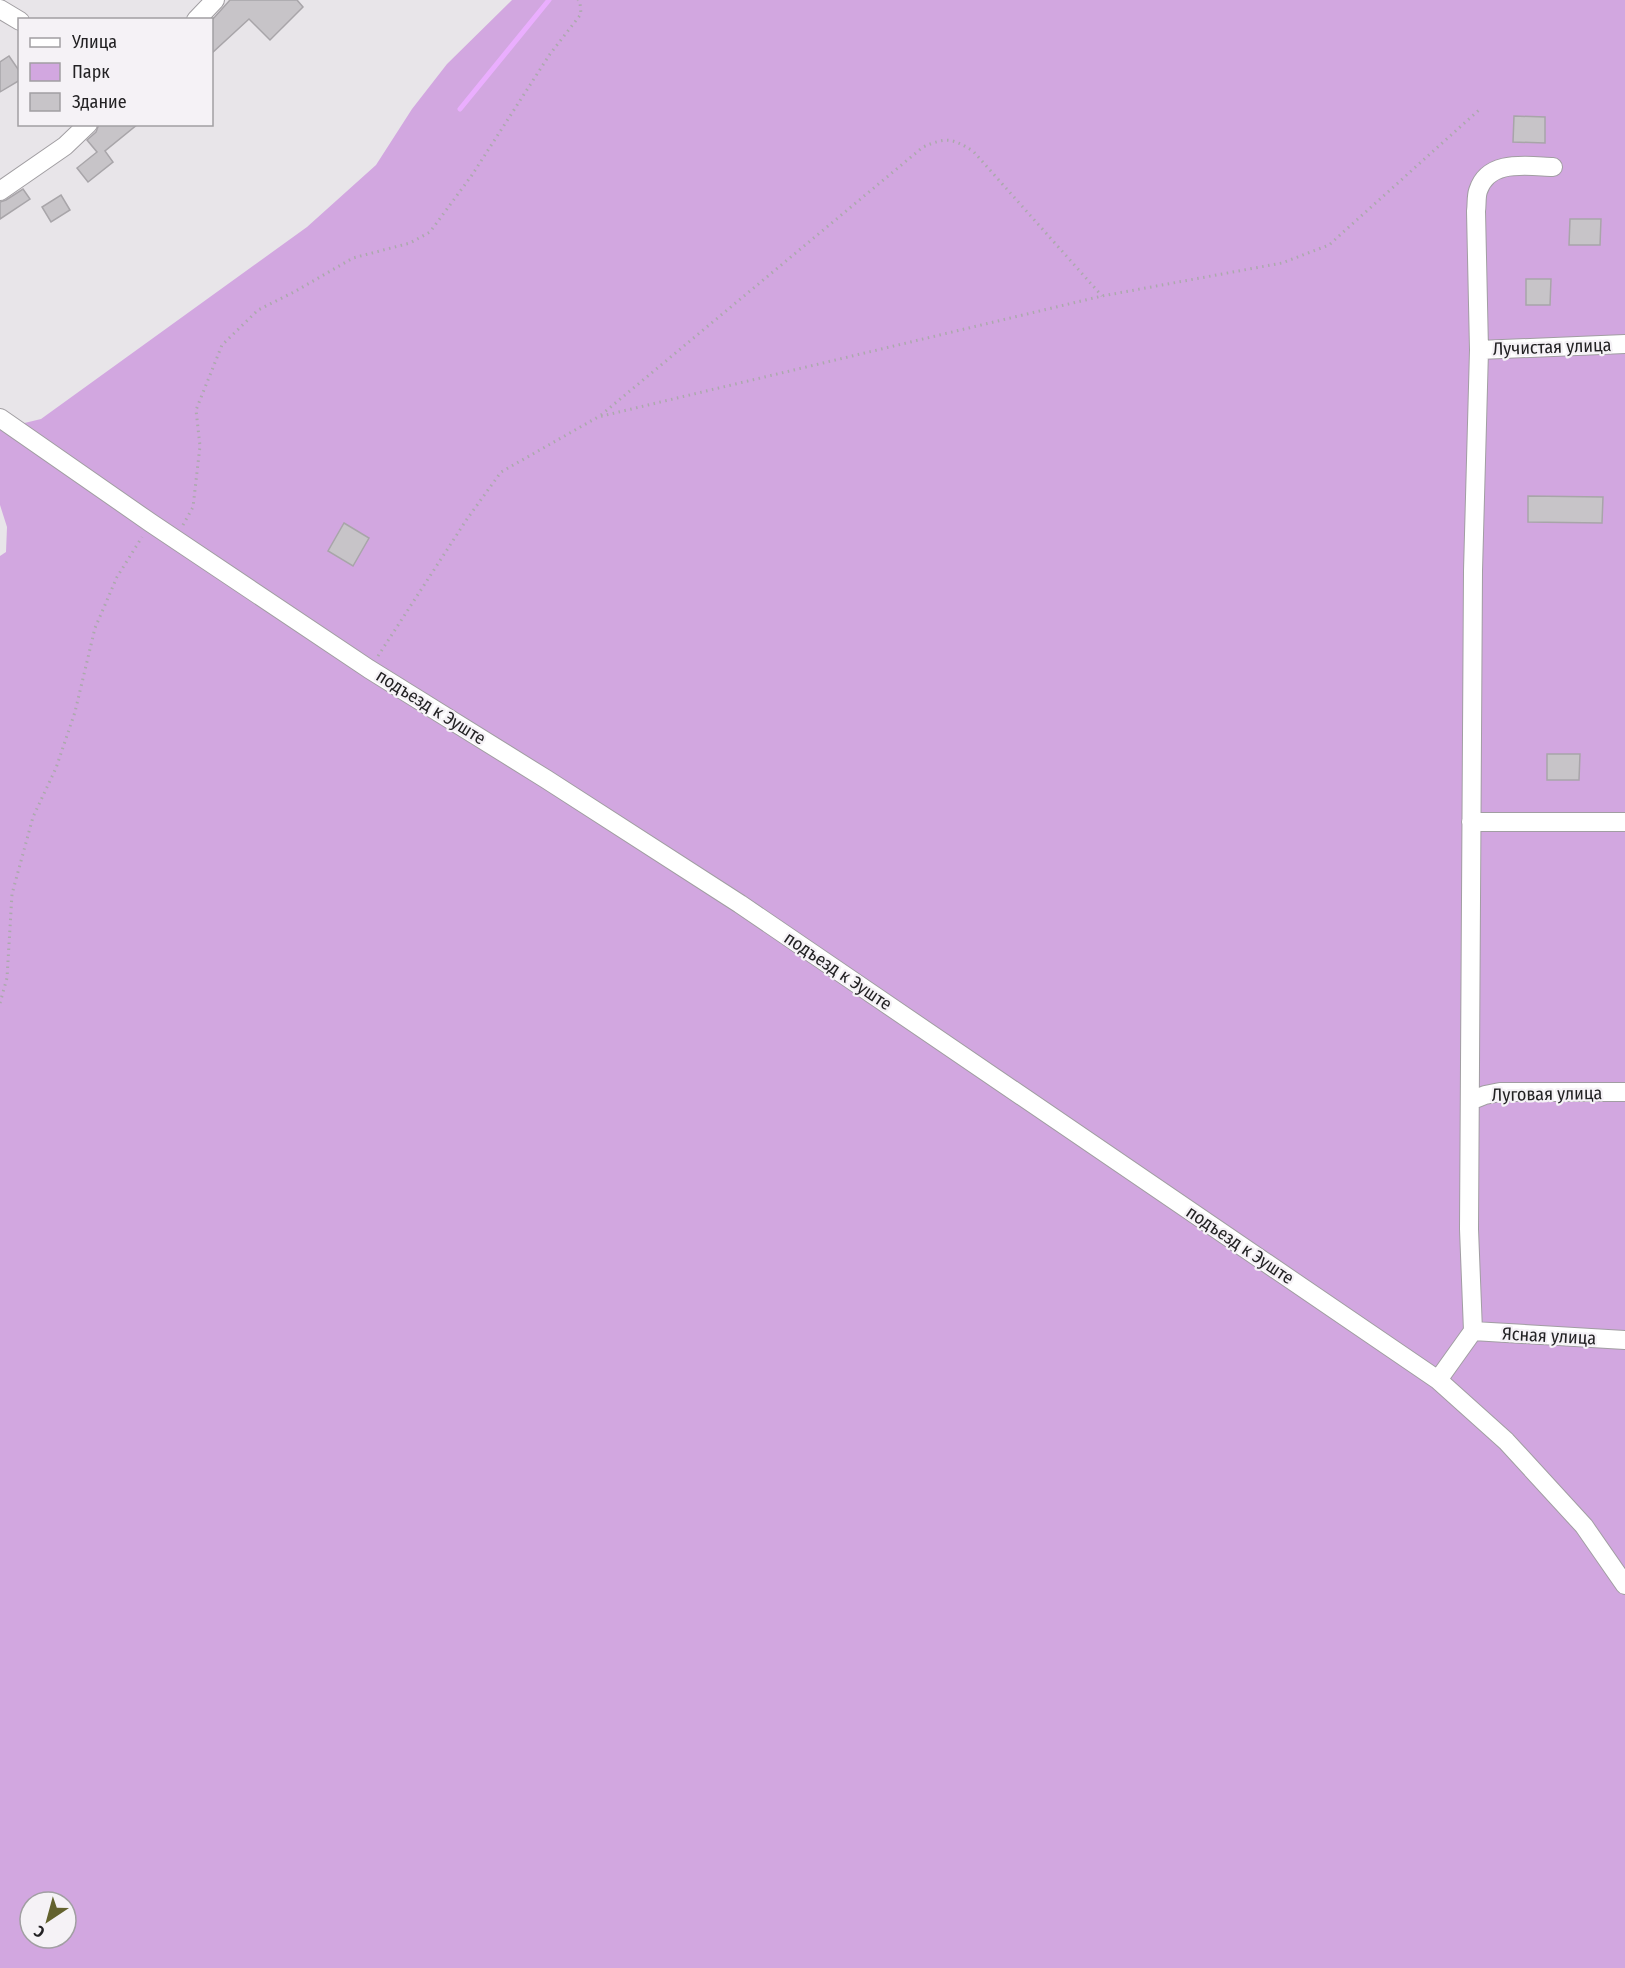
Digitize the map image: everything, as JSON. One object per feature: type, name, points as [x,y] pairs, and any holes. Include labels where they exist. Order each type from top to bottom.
[{"type":"street","points":[[198,18],[215,0]]},
{"type":"street","points":[[0,9],[18,20]]},
{"type":"street","points":[[0,191],[65,146],[86,126]]},
{"type":"street","points":[[1438,1380],[1473,1331],[1469,1229],[1473,571],[1479,350],[1476,211],[1478,192],[1485,179],[1495,169],[1507,166],[1553,167]]},
{"type":"street","name":"Лучистая улица","points":[[1479,350],[1625,344]]},
{"type":"street","name":"подъезд к Эуште","points":[[0,418],[151,523],[369,669],[740,904],[1438,1380],[1506,1441],[1584,1526],[1625,1585]]},
{"type":"street","points":[[1471,822],[1625,822]]},
{"type":"street","name":"Луговая улица","points":[[1470,1101],[1500,1092],[1625,1092]]},
{"type":"street","name":"Ясная улица","points":[[1473,1331],[1625,1340]]},
{"type":"path","points":[[176,538],[193,507],[200,446],[196,410],[222,345],[258,310],[353,258],[411,243],[430,232],[472,176],[550,54],[581,14],[578,0]]},
{"type":"path","points":[[598,417],[1102,296],[1282,262],[1329,245],[1480,109]]},
{"type":"path","points":[[369,669],[466,519],[501,472],[598,417],[923,147],[939,140],[956,140],[973,151],[1102,296]]},
{"type":"path","points":[[0,1003],[7,978],[12,894],[33,817],[56,768],[75,712],[95,628],[117,576],[151,523]]},
{"type":"green space","points":[[512,0],[1625,0],[1625,1968],[0,1968],[0,556],[6,552],[7,527],[0,505],[0,429],[41,419],[307,227],[376,165],[412,109],[447,64]]},
{"type":"building","points":[[230,0],[297,0],[303,7],[270,40],[249,19],[213,52],[213,19]]},
{"type":"building","points":[[9,56],[18,69],[18,81],[0,92],[0,62]]},
{"type":"building","points":[[1514,116],[1545,117],[1545,143],[1513,142]]},
{"type":"building","points":[[98,126],[136,126],[105,151],[113,162],[88,182],[77,168],[97,152],[87,140],[96,132]]},
{"type":"building","points":[[23,189],[30,199],[0,219],[0,202]]},
{"type":"building","points":[[61,195],[70,210],[51,222],[42,207]]},
{"type":"building","points":[[1570,219],[1601,219],[1600,245],[1569,245]]},
{"type":"building","points":[[1526,279],[1551,279],[1550,305],[1526,305]]},
{"type":"building","points":[[1528,496],[1603,497],[1602,523],[1528,522]]},
{"type":"building","points":[[344,523],[369,538],[353,566],[328,551]]},
{"type":"building","points":[[1547,754],[1580,754],[1579,780],[1547,780]]},
{"type":"waterway","points":[[460,109],[549,0]]}]
